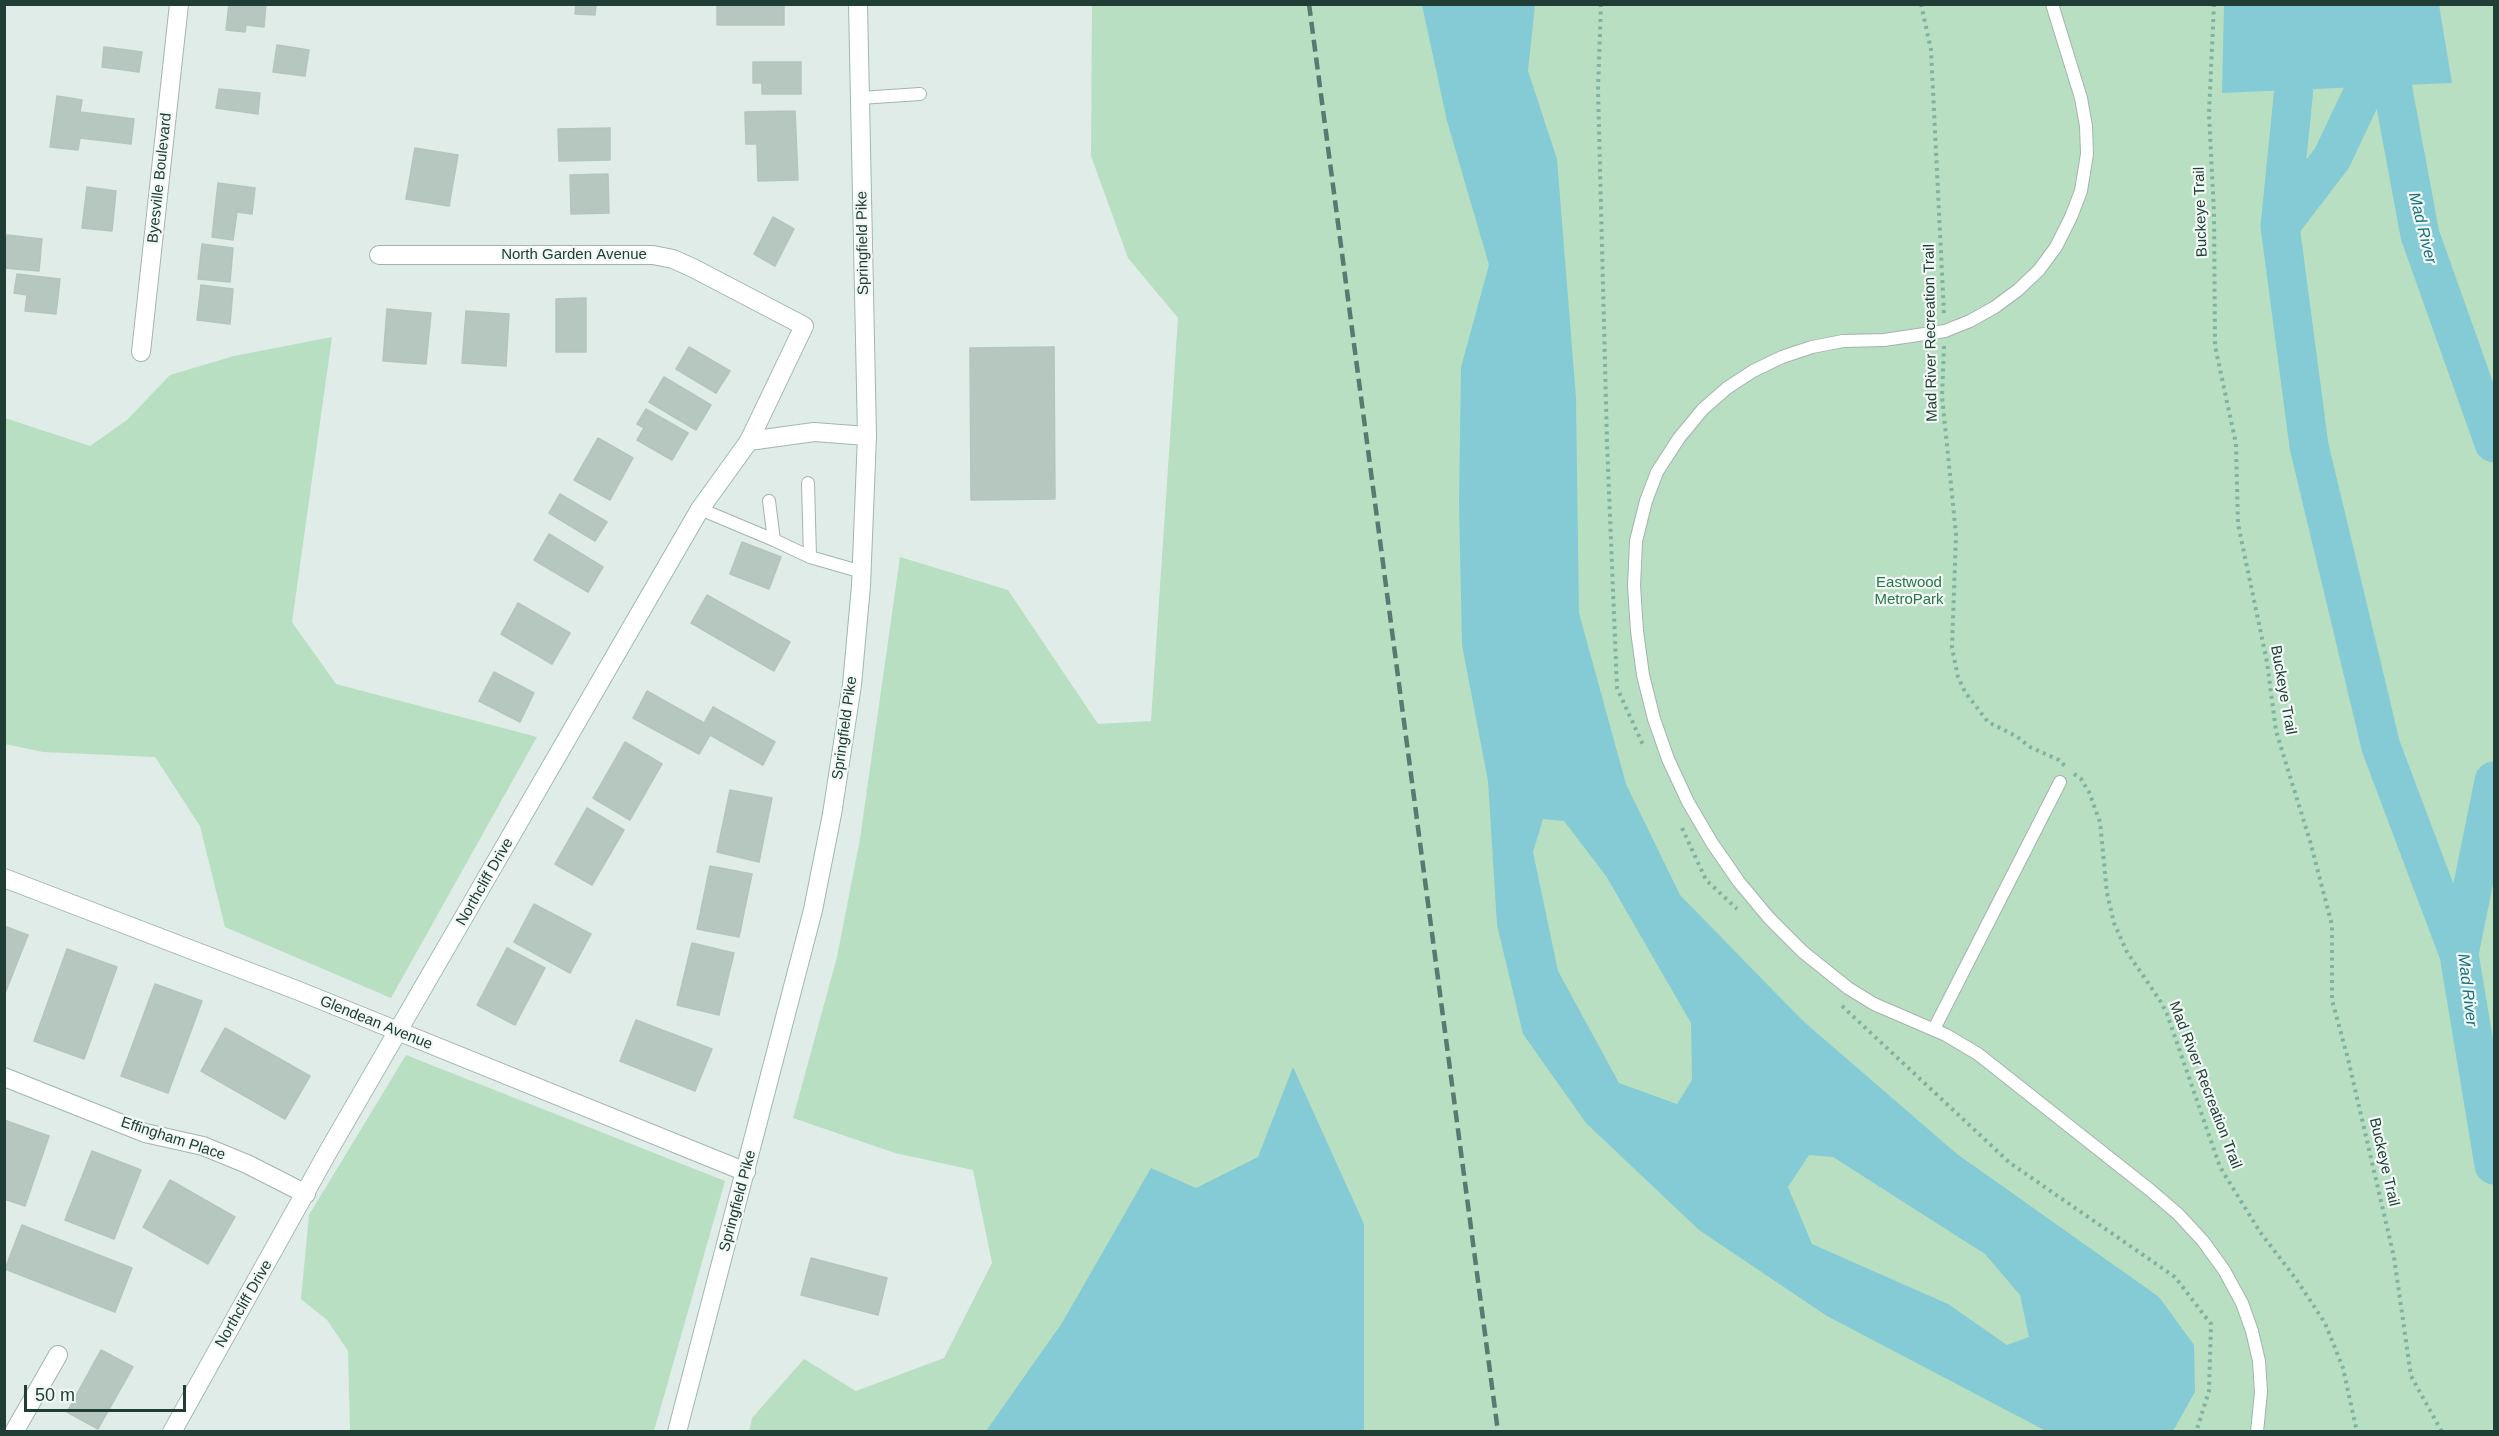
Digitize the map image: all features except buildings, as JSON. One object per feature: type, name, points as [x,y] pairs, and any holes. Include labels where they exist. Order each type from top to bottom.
[{"type":"street","name":"Byesville Boulevard","points":[[141,351],[179,4]]},
{"type":"street","name":"Springfield Pike","points":[[677,1431],[813,910],[830,824],[852,685],[862,572],[867,436],[858,4]]},
{"type":"street","name":"North Garden Avenue","points":[[379,255],[653,255],[674,259],[693,268],[804,326],[748,441]]},
{"type":"street","points":[[748,441],[814,432],[867,436]]},
{"type":"street","name":"Northcliff Drive","points":[[172,1431],[397,1033],[700,509],[748,441]]},
{"type":"street","name":"Glendean Avenue","points":[[4,878],[136,927],[746,1172]]},
{"type":"street","name":"Effingham Place","points":[[4,1077],[146,1132],[203,1146],[247,1164],[306,1194]]},
{"type":"street","points":[[14,1431],[58,1355]]},
{"type":"lane","points":[[2052,4],[2081,98],[2086,126],[2086,154],[2080,190],[2061,237],[2039,270],[2019,290],[1970,321],[1945,331],[1884,340],[1843,341],[1812,347],[1782,357],[1753,371],[1727,388],[1703,409],[1678,438],[1657,472],[1646,501],[1636,541],[1634,586],[1643,675],[1654,719],[1668,759],[1688,802],[1712,843],[1762,909],[1803,952],[1874,1004],[1934,1029],[1978,1054],[2150,1190],[2178,1214],[2203,1241],[2224,1270],[2237,1294],[2252,1331],[2259,1361],[2261,1392],[2258,1431]]},
{"type":"lane","points":[[860,98],[920,94]]},
{"type":"lane","points":[[808,483],[810,557]]},
{"type":"lane","points":[[769,501],[774,540]]},
{"type":"lane","points":[[700,509],[810,557],[862,572]]},
{"type":"lane","points":[[1934,1029],[2060,782]]},
{"type":"path","points":[[1601,4],[1599,124],[1607,443],[1617,688],[1647,752]]},
{"type":"path","name":"Mad River Recreation Trail","points":[[1921,4],[1931,50],[1945,331],[1942,396],[1956,534],[1952,648],[1958,677],[1965,692],[1988,722],[2016,736],[2030,747],[2060,760],[2070,772],[2081,778],[2089,792],[2100,822],[2107,893],[2114,923],[2127,952],[2167,1014],[2220,1167],[2260,1232],[2296,1279],[2325,1323],[2343,1368],[2357,1431]]},
{"type":"path","name":"Buckeye Trail","points":[[2214,4],[2209,114],[2214,213],[2215,346],[2236,444],[2238,524],[2267,662],[2277,731],[2310,841],[2332,926],[2332,1000],[2394,1257],[2411,1376],[2442,1431]]},
{"type":"path","points":[[1681,827],[1706,880],[1741,913]]},
{"type":"path","points":[[1838,1002],[2010,1164],[2175,1277],[2211,1324],[2209,1391],[2196,1431]]},
{"type":"green space","name":"Eastwood MetroPark","points":[[1092,5],[2494,5],[2494,1431],[749,1432],[752,1418],[804,1359],[856,1391],[944,1358],[992,1263],[973,1170],[895,1153],[793,1118],[837,957],[860,839],[900,557],[1008,590],[1098,724],[1151,721],[1178,318],[1128,258],[1091,156]]},
{"type":"green space","points":[[332,337],[292,622],[336,684],[537,737],[391,998],[225,927],[200,826],[155,757],[43,752],[5,744],[5,418],[90,446],[127,420],[170,375],[234,356]]},
{"type":"green space","points":[[406,1055],[725,1181],[654,1431],[350,1431],[348,1351],[327,1320],[301,1299],[309,1215]]},
{"type":"water","points":[[1422,5],[1535,5],[1528,71],[1557,159],[1576,398],[1579,613],[1626,784],[1680,895],[1803,1021],[1957,1154],[2159,1297],[2194,1345],[2195,1392],[2173,1431],[2046,1431],[1827,1316],[1699,1230],[1586,1123],[1523,1034],[1497,925],[1488,781],[1462,645],[1459,503],[1461,367],[1489,265],[1447,121]],"holes":[[[1543,819],[1564,821],[1606,876],[1691,1023],[1692,1080],[1677,1104],[1619,1083],[1558,971],[1533,852]],[[1809,1155],[1833,1157],[1985,1254],[2020,1295],[2029,1337],[2007,1345],[1948,1304],[1812,1244],[1788,1187]]]},
{"type":"water","points":[[2224,5],[2439,5],[2452,83],[2222,93]]},
{"type":"water","points":[[1293,1067],[1364,1224],[1364,1431],[986,1431],[1062,1323],[1151,1168],[1196,1188],[1258,1157]]},
{"type":"waterway","name":"Mad River","points":[[2280,226],[2298,48],[2311,4]]},
{"type":"waterway","name":"Mad River","points":[[2377,4],[2420,235],[2494,443]]},
{"type":"waterway","points":[[2385,46],[2332,158],[2280,226],[2309,446],[2381,747],[2459,954]]},
{"type":"waterway","name":"Mad River","points":[[2494,781],[2459,954],[2494,1165]]},
{"type":"railway","points":[[1309,4],[1498,1432]]}]
